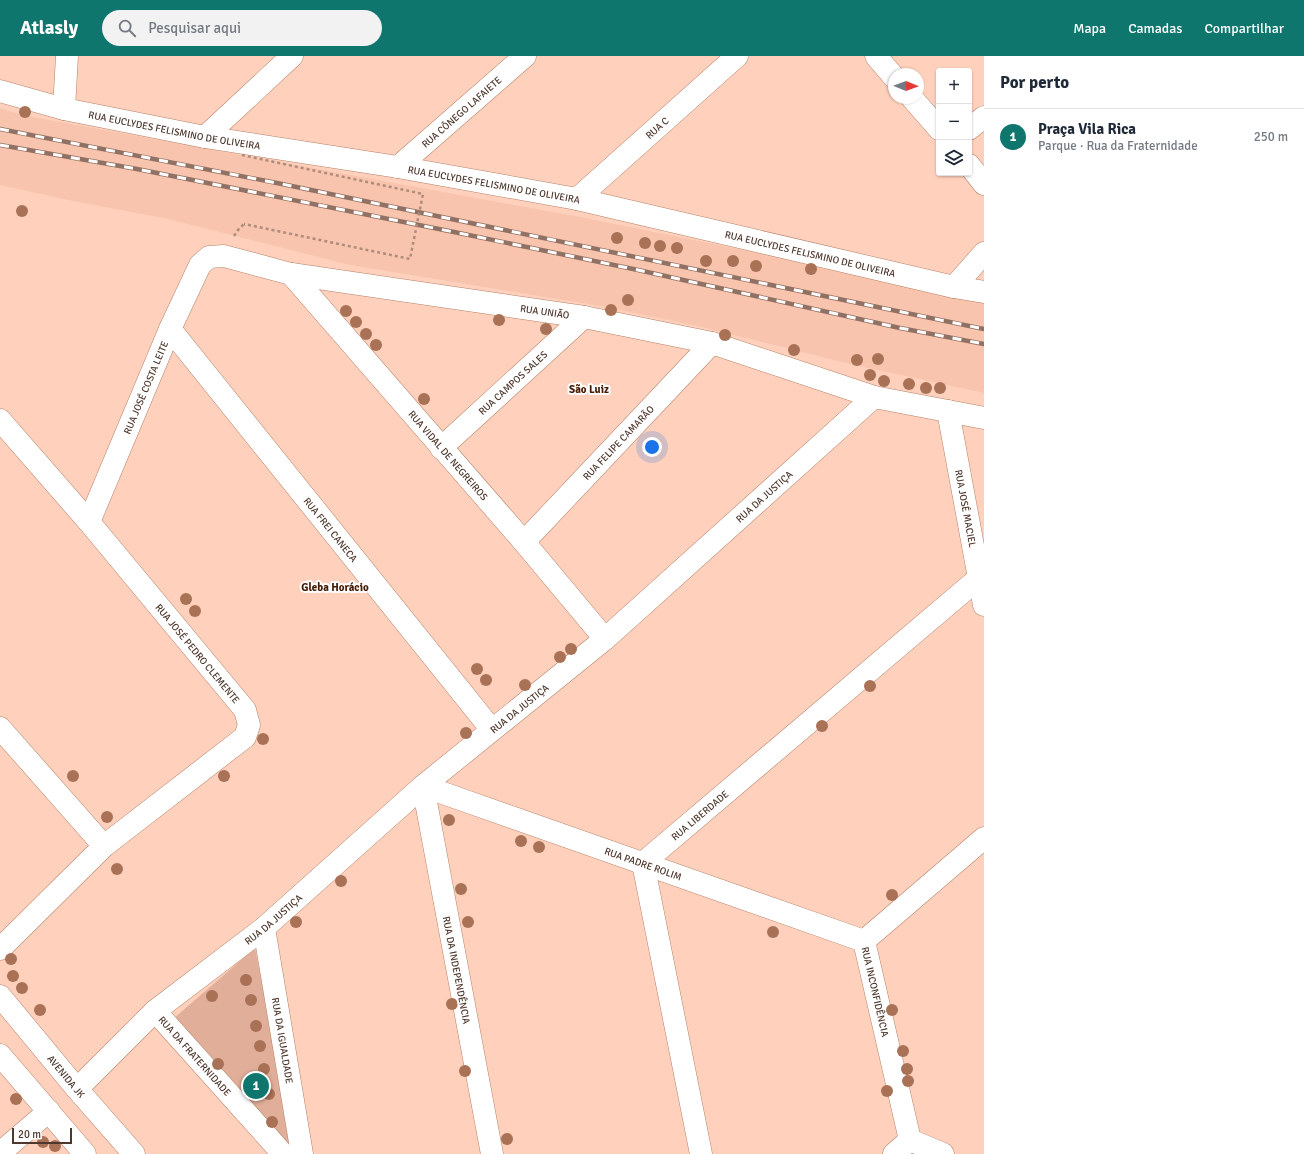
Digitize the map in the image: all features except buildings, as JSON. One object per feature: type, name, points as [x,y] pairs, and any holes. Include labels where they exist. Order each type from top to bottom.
[{"type":"street","points":[[64,109],[67,56]]},
{"type":"street","points":[[205,137],[292,56]]},
{"type":"street","name":"RUA CÔNEGO LAFAIETE","points":[[398,167],[525,56]]},
{"type":"street","name":"RUA C","points":[[577,199],[737,56]]},
{"type":"street","points":[[876,56],[888,70]]},
{"type":"street","name":"RUA EUCLYDES FELISMINO DE OLIVEIRA","points":[[0,91],[64,109],[205,137],[398,167],[577,199],[954,287],[984,292]]},
{"type":"street","points":[[917,104],[936,126]]},
{"type":"street","points":[[972,127],[984,117]]},
{"type":"street","points":[[972,169],[984,184]]},
{"type":"street","points":[[954,287],[984,253]]},
{"type":"street","name":"RUA UNIÃO","points":[[209,257],[224,256],[291,274],[584,317],[712,343],[874,397]]},
{"type":"street","name":"RUA JOSÉ COSTA LEITE","points":[[89,522],[170,329],[200,265],[209,257]]},
{"type":"street","name":"RUA VIDAL DE NEGREIROS","points":[[291,274],[524,542],[605,639]]},
{"type":"street","name":"RUA CAMPOS SALES","points":[[442,448],[584,317]]},
{"type":"street","name":"RUA FREI CANECA","points":[[170,329],[492,730]]},
{"type":"street","name":"RUA FELIPE CAMARÃO","points":[[524,542],[712,343]]},
{"type":"street","points":[[874,397],[984,418]]},
{"type":"street","name":"RUA DA JUSTIÇA","points":[[77,1089],[155,1011],[264,928],[423,786],[605,639],[874,397]]},
{"type":"street","name":"RUA JOSÉ MACIEL","points":[[948,412],[981,578],[984,605]]},
{"type":"street","name":"RUA JOSÉ PEDRO CLEMENTE","points":[[0,420],[89,522],[245,710],[249,725],[245,737],[104,846],[0,949]]},
{"type":"street","name":"RUA LIBERDADE","points":[[643,863],[981,578]]},
{"type":"street","points":[[0,728],[104,846]]},
{"type":"street","name":"RUA PADRE ROLIM","points":[[423,786],[864,941]]},
{"type":"street","name":"RUA DA INDEPENDÊNCIA","points":[[423,786],[492,1154]]},
{"type":"street","name":"RUA INCONFIDÊNCIA","points":[[910,1140],[864,941],[984,838]]},
{"type":"street","points":[[643,863],[701,1154]]},
{"type":"street","name":"RUA DA IGUALDADE","points":[[264,928],[302,1154]]},
{"type":"street","name":"AVENIDA JK","points":[[0,996],[77,1089],[134,1154]]},
{"type":"street","name":"RUA DA FRATERNIDADE","points":[[155,1011],[283,1154]]},
{"type":"street","points":[[0,1055],[85,1154]]},
{"type":"street","points":[[0,1152],[49,1112]]},
{"type":"street","points":[[894,1154],[910,1140],[943,1154]]},
{"type":"path","points":[[242,155],[423,194],[410,259],[244,224]]},
{"type":"shaded area","points":[[0,108],[22,115],[575,216],[984,300],[984,393],[850,364],[702,327],[600,306],[350,265],[168,219],[68,200],[0,185]]},
{"type":"shaded area","points":[[255,948],[295,1154],[173,1019]]},
{"type":"railway","points":[[0,129],[282,184],[984,329]]},
{"type":"railway","points":[[0,145],[137,169],[454,232],[638,270],[900,328],[984,344]]},
{"type":"place","name":"Praça Vila Rica","points":[[256,1086]]},
{"type":"district","name":"São Luiz","points":[[589,389]]},
{"type":"district","name":"Gleba Horácio","points":[[335,587]]}]
